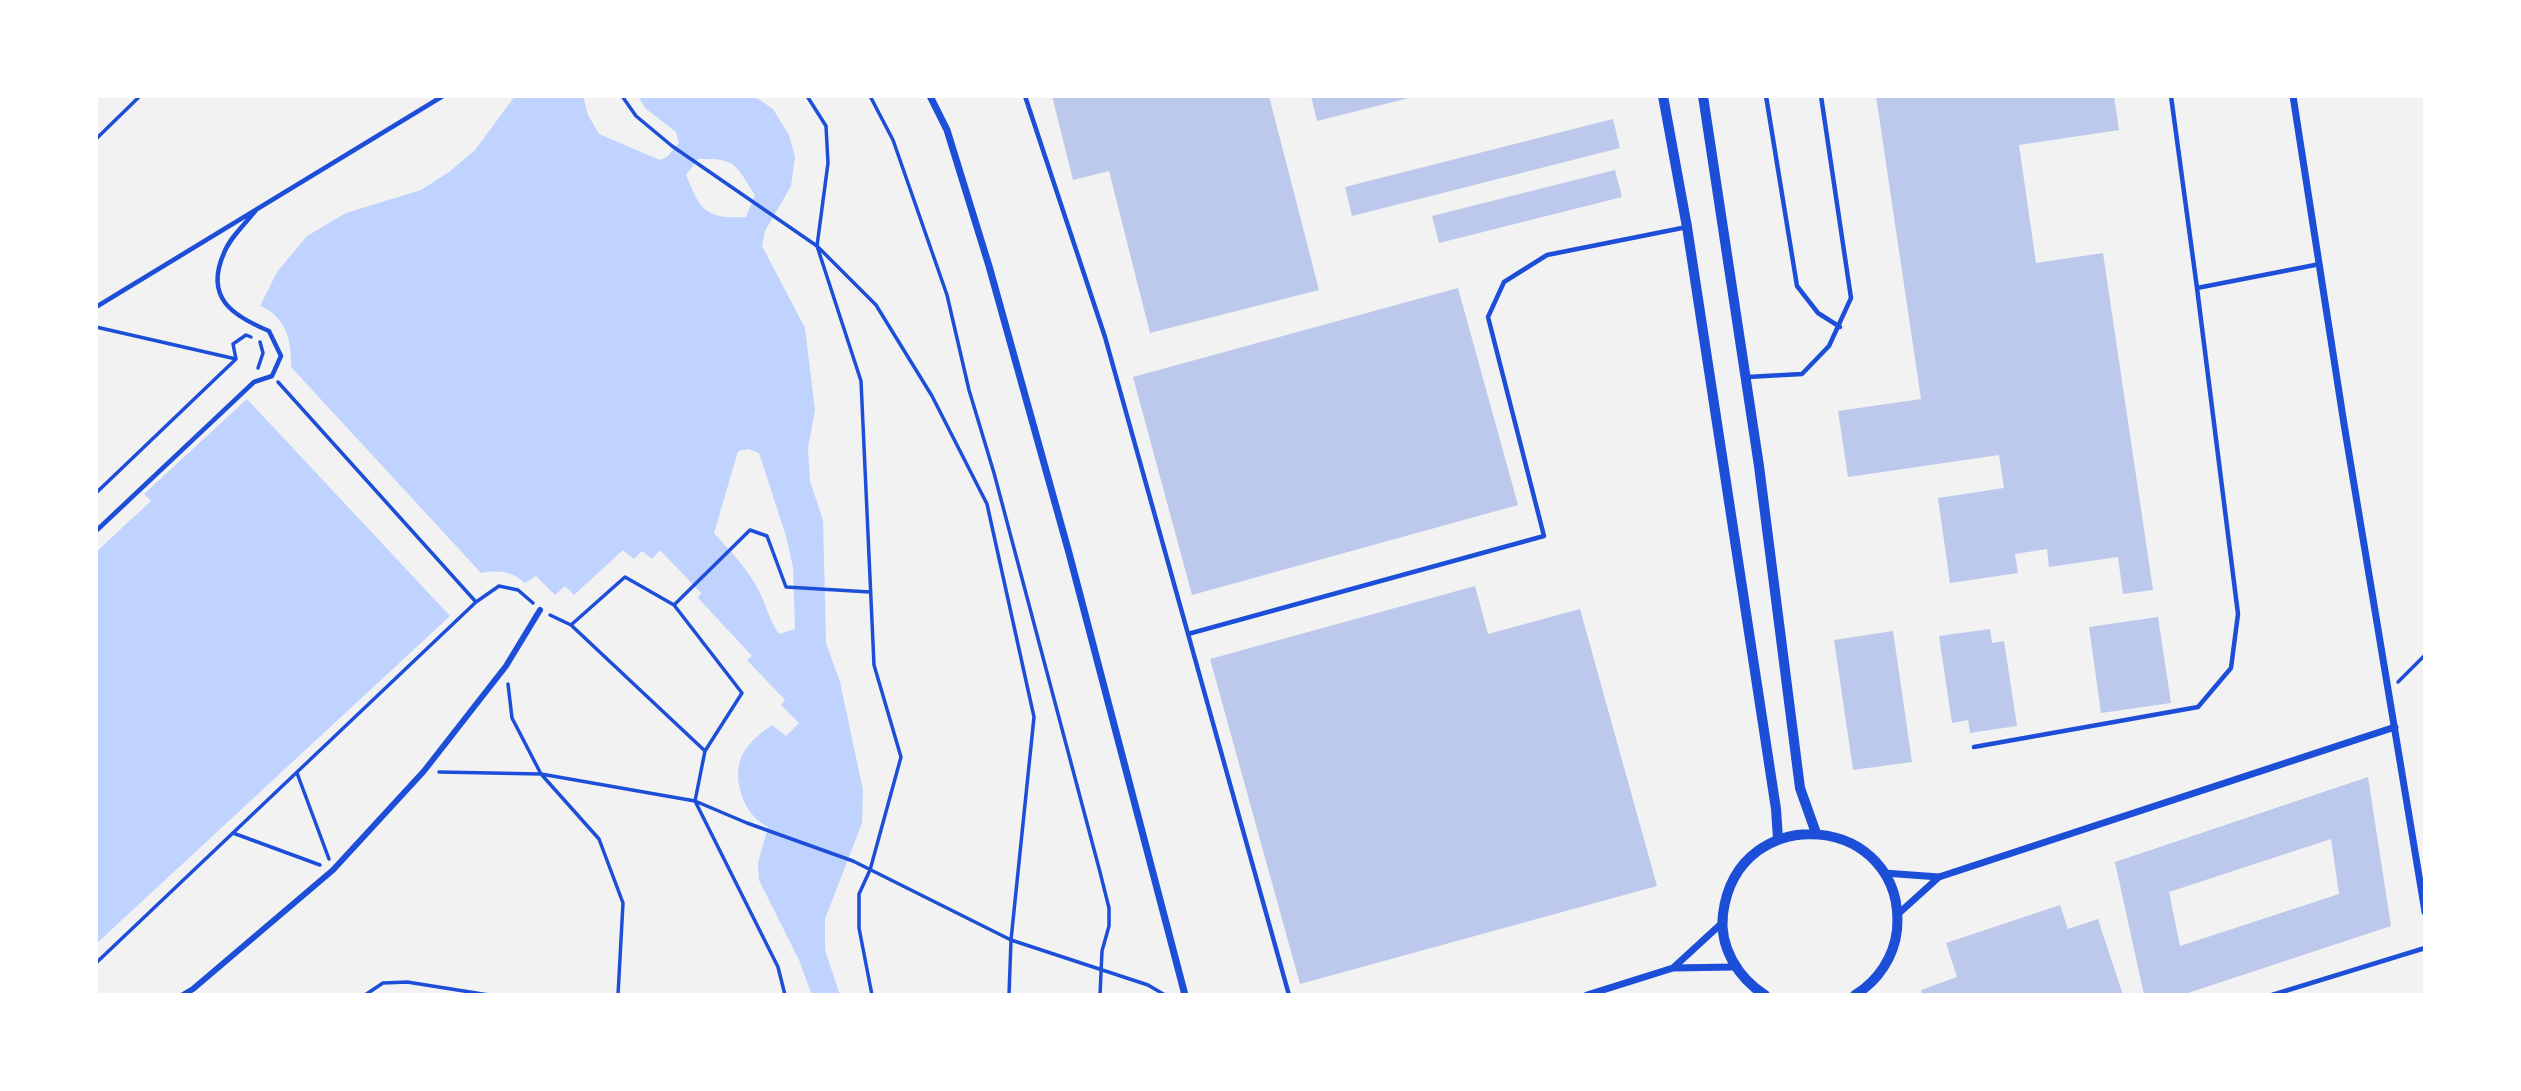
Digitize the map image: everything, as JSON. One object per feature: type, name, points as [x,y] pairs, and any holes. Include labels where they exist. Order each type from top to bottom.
[{"type":"street","points":[[930,96],[947,130],[989,266],[1069,553],[1185,995]]},
{"type":"street","points":[[1663,96],[1687,227],[1776,809],[1778,839]]},
{"type":"street","points":[[1703,96],[1746,377],[1800,788],[1816,833]]},
{"type":"street","points":[[2293,96],[2425,912]]},
{"type":"street","points":[[183,995],[333,870],[424,771],[506,666],[540,610]]},
{"type":"street","points":[[1884,873],[1939,877],[2395,727]]},
{"type":"street","points":[[1765,995],[1754,988],[1735,967],[1726,946],[1722,923],[1725,896],[1737,872],[1755,852],[1778,839],[1796,834],[1816,833],[1843,839],[1866,852],[1884,873],[1894,892],[1898,914],[1896,941],[1885,966],[1867,987],[1855,995]]},
{"type":"street","points":[[1898,914],[1939,877]]},
{"type":"street","points":[[1673,968],[1722,923]]},
{"type":"street","points":[[1587,995],[1673,968],[1735,967]]},
{"type":"lane","points":[[96,307],[443,96]]},
{"type":"lane","points":[[1025,96],[1105,337],[1289,995]]},
{"type":"lane","points":[[1766,96],[1797,286],[1818,313],[1840,327]]},
{"type":"lane","points":[[1746,377],[1802,374],[1829,346],[1851,298],[1821,96]]},
{"type":"lane","points":[[1974,747],[2199,707],[2231,668],[2238,614],[2171,96]]},
{"type":"lane","points":[[96,531],[254,382],[272,376],[281,356],[270,331],[248,322],[225,306],[217,279],[224,252],[257,209]]},
{"type":"lane","points":[[1188,634],[1544,536],[1488,317],[1504,282],[1547,255],[1687,227]]},
{"type":"lane","points":[[2197,288],[2320,264]]},
{"type":"lane","points":[[2272,995],[2425,948]]},
{"type":"path","points":[[96,139],[140,96]]},
{"type":"path","points":[[622,96],[636,116],[672,146],[817,246],[876,304],[932,396],[987,504],[1034,717],[1011,940],[1009,995]]},
{"type":"path","points":[[807,96],[826,126],[828,163],[817,246],[861,381],[874,665],[901,757],[870,870],[859,894],[859,928],[872,995]]},
{"type":"path","points":[[870,96],[893,140],[947,295],[969,390],[1051,683],[1109,908],[1109,926],[1101,961],[1103,971],[1100,995]]},
{"type":"path","points":[[96,327],[236,359]]},
{"type":"path","points":[[236,359],[233,344],[246,335],[260,340],[263,353],[254,382]]},
{"type":"path","points":[[96,493],[236,359]]},
{"type":"path","points":[[272,376],[476,602]]},
{"type":"path","points":[[674,605],[750,530],[767,536],[786,587],[870,592]]},
{"type":"path","points":[[571,625],[625,578],[674,605],[742,693],[705,751],[695,802],[778,967],[785,995]]},
{"type":"path","points":[[96,963],[476,602],[499,586],[518,590],[540,610],[571,625],[705,751]]},
{"type":"path","points":[[2389,691],[2425,655]]},
{"type":"path","points":[[506,666],[512,718],[541,774],[599,839],[623,904],[618,995]]},
{"type":"path","points":[[424,771],[541,774],[695,802],[853,861],[1011,940],[1148,985],[1165,995]]},
{"type":"path","points":[[297,773],[333,870]]},
{"type":"path","points":[[233,833],[333,870]]},
{"type":"path","points":[[365,995],[383,983],[407,982],[489,995]]},
{"type":"path","points":[[1148,985],[1148,995]]},
{"type":"water","points":[[515,96],[583,96],[588,115],[599,134],[660,160],[667,157],[679,143],[676,132],[645,108],[638,96],[754,96],[773,109],[789,135],[795,157],[791,186],[765,231],[762,246],[805,328],[815,410],[808,448],[810,481],[823,520],[826,643],[840,682],[863,790],[862,823],[825,919],[825,950],[840,995],[812,995],[799,960],[759,880],[758,863],[768,827],[753,816],[743,799],[738,780],[742,755],[757,736],[772,725],[786,736],[799,723],[781,705],[785,700],[747,660],[752,656],[698,598],[701,593],[660,550],[652,559],[642,551],[634,559],[623,550],[574,595],[565,586],[555,595],[536,576],[525,583],[504,572],[481,573],[291,367],[286,331],[276,316],[260,306],[277,272],[307,236],[346,213],[421,190],[449,172],[475,150]],"holes":[[[698,159],[720,160],[738,170],[755,195],[746,217],[713,214],[701,205],[686,175]],[[748,449],[759,453],[786,536],[793,567],[795,629],[779,634],[754,581],[714,533],[738,451]]]},
{"type":"water","points":[[247,399],[450,616],[96,944],[96,552],[151,501],[144,494]]},
{"type":"building","points":[[1052,96],[1269,96],[1319,290],[1150,333],[1109,171],[1073,180]]},
{"type":"building","points":[[1311,96],[1412,96],[1413,97],[1317,121]]},
{"type":"building","points":[[1876,96],[2114,96],[2119,130],[2019,145],[2036,263],[2103,253],[2153,590],[2123,594],[2118,557],[2049,567],[2047,549],[2015,554],[2018,573],[1950,583],[1938,498],[2004,488],[1999,455],[1848,477],[1838,411],[1921,399]]},
{"type":"building","points":[[1613,119],[1620,148],[1352,216],[1345,187]]},
{"type":"building","points":[[1615,170],[1622,197],[1439,243],[1432,216]]},
{"type":"building","points":[[1458,288],[1518,505],[1192,595],[1133,377]]},
{"type":"building","points":[[1475,586],[1488,634],[1580,609],[1657,886],[1300,984],[1210,659]]},
{"type":"building","points":[[2158,617],[2171,703],[2101,713],[2089,627]]},
{"type":"building","points":[[1990,629],[1992,643],[2004,641],[2017,726],[1970,733],[1968,720],[1952,723],[1939,636]]},
{"type":"building","points":[[1893,631],[1912,762],[1853,770],[1834,640]]},
{"type":"building","points":[[2368,777],[2391,926],[2182,995],[2144,995],[2115,862]],"holes":[[[2331,839],[2339,894],[2180,946],[2169,892]]]},
{"type":"building","points":[[2060,905],[2068,929],[2098,919],[2123,995],[1922,995],[1921,990],[1957,977],[1946,943]]}]
